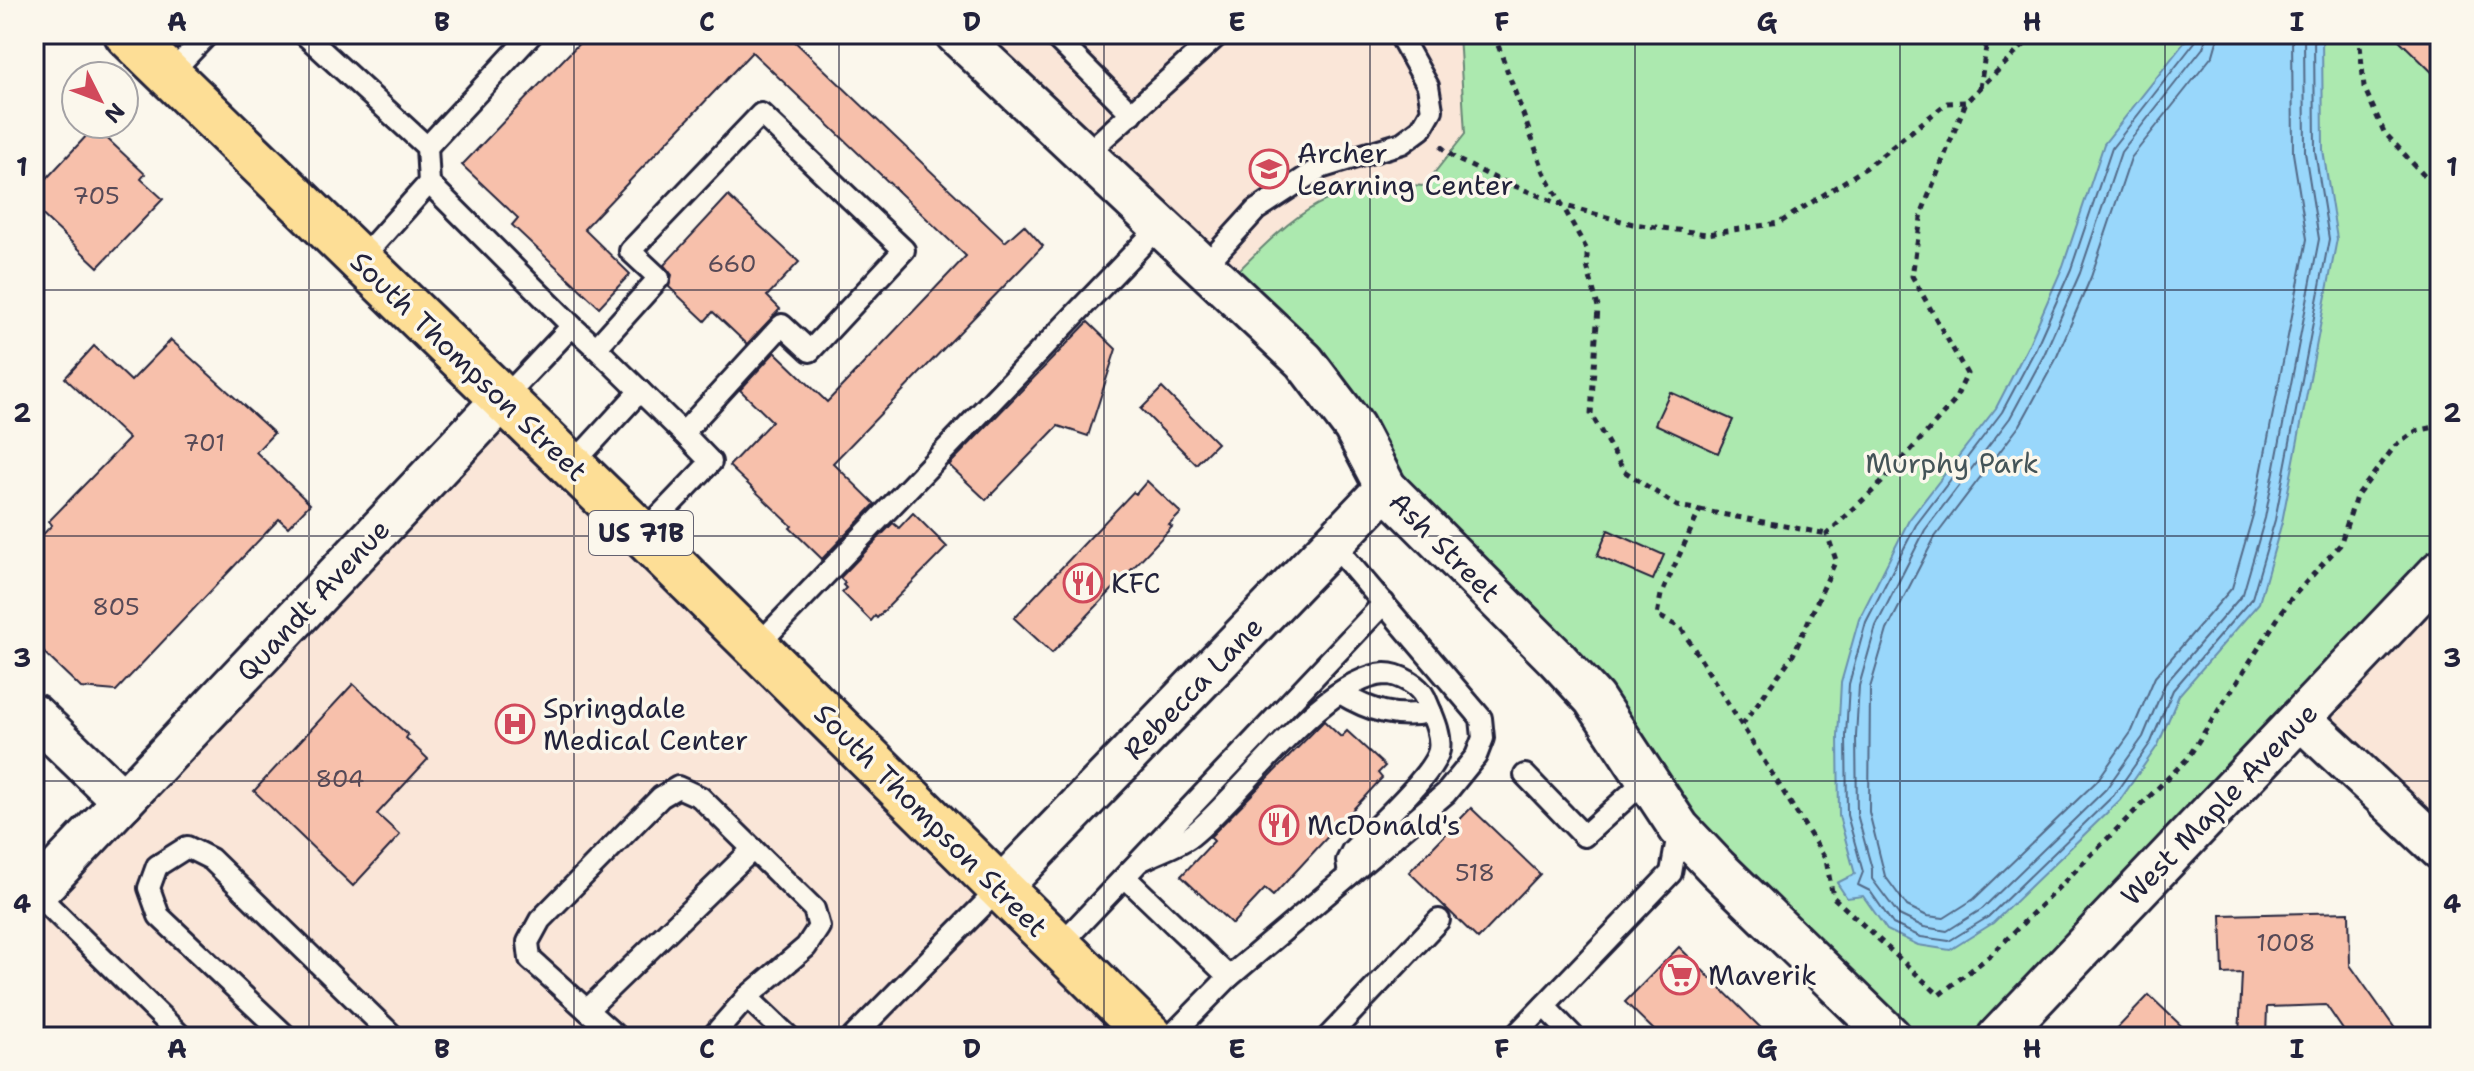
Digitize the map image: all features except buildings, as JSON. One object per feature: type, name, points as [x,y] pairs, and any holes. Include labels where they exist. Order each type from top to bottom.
[{"type":"main road","name":"South Thompson Street","points":[[127,34],[642,534],[1151,1037]]},
{"type":"street","name":"Ash Street","points":[[956,34],[1304,361],[1354,427],[1386,488],[1594,699],[1679,828],[1891,1037]]},
{"type":"street","name":"Quandt Avenue","points":[[35,894],[503,399]]},
{"type":"street","name":"Rebecca Lane","points":[[1000,888],[1386,488]]},
{"type":"street","name":"West Maple Avenue","points":[[1998,1037],[2440,571]]},
{"type":"street","points":[[34,715],[123,801]]},
{"type":"street","points":[[2301,719],[2440,849]]},
{"type":"lane","points":[[169,75],[208,34]]},
{"type":"lane","points":[[304,34],[427,147],[429,183],[711,462],[642,534]]},
{"type":"lane","points":[[427,147],[532,34]]},
{"type":"lane","points":[[1052,34],[1132,114]]},
{"type":"lane","points":[[1085,155],[1219,34]]},
{"type":"lane","points":[[1204,267],[1256,210],[1320,168],[1402,143],[1421,129],[1432,110],[1428,86],[1399,34]]},
{"type":"lane","points":[[596,348],[659,278],[630,251],[761,114],[904,250],[810,351],[782,325],[683,433]]},
{"type":"lane","points":[[360,260],[429,183]]},
{"type":"lane","points":[[756,647],[1160,226]]},
{"type":"lane","points":[[503,399],[572,326]]},
{"type":"lane","points":[[571,466],[640,391]]},
{"type":"lane","points":[[1170,1037],[1229,977],[1446,793],[1476,756],[1483,738],[1481,718],[1333,544]]},
{"type":"lane","points":[[1059,946],[1384,603]]},
{"type":"lane","points":[[1142,860],[1190,836],[1312,714],[1362,680],[1387,674],[1408,681],[1422,693],[1438,733],[1439,750],[1431,768],[1352,851],[1347,861],[1349,875]]},
{"type":"lane","points":[[1340,693],[1362,706],[1407,717],[1431,712]]},
{"type":"lane","points":[[1525,775],[1584,836],[1647,779]]},
{"type":"lane","points":[[617,1037],[530,959],[528,942],[540,920],[661,797],[678,787],[700,797],[814,909],[819,927],[806,947],[747,997],[712,1037]]},
{"type":"lane","points":[[1514,1037],[1671,873],[1679,828]]},
{"type":"lane","points":[[287,1037],[159,916],[149,888],[157,866],[187,847],[211,859],[394,1037]]},
{"type":"lane","points":[[587,1010],[753,849]]},
{"type":"lane","points":[[1125,877],[1229,977]]},
{"type":"lane","points":[[853,1037],[1000,888]]},
{"type":"lane","points":[[35,894],[182,1037]]},
{"type":"lane","points":[[1328,1037],[1439,920]]},
{"type":"lane","points":[[747,997],[789,1037]]},
{"type":"lane","points":[[1544,1006],[1574,1037]]},
{"type":"path","points":[[1494,34],[1544,172],[1587,250],[1587,266],[1598,307],[1591,414],[1624,471],[1677,506],[1827,534]]},
{"type":"path","points":[[1980,88],[1988,34]]},
{"type":"path","points":[[1827,534],[1881,483],[1954,402],[1967,374],[1912,276],[1922,212],[1966,102],[2035,34]]},
{"type":"path","points":[[2359,34],[2364,87],[2384,132],[2440,193]]},
{"type":"path","points":[[1421,129],[1456,159],[1565,206],[1633,224],[1707,234],[1779,223],[1866,168],[1947,103],[1966,102]]},
{"type":"path","points":[[1700,510],[1661,595],[1657,615],[1681,628],[1742,725],[1826,860],[1833,897],[1939,995],[1991,955],[2187,759],[2289,601],[2340,545],[2356,497],[2395,446],[2416,431],[2440,426]]},
{"type":"path","points":[[1742,725],[1793,655],[1836,560],[1827,534]]},
{"type":"shaded area","name":"Archer Learning Center","points":[[956,34],[1459,34],[1465,134],[1424,186],[1398,183],[1322,200],[1279,231],[1224,285]]},
{"type":"shaded area","name":"Springdale Medical Center","points":[[503,399],[1151,1037],[34,1037],[34,895]]},
{"type":"shaded area","points":[[2440,571],[2440,849],[2301,719]]},
{"type":"green space","name":"Murphy Park","points":[[1459,34],[2440,34],[2440,571],[1998,1037],[1891,1037],[1224,285],[1290,223],[1334,196],[1390,185],[1424,186],[1465,134]]},
{"type":"water","points":[[2191,34],[2322,34],[2323,150],[2337,239],[2282,522],[2259,603],[2179,695],[2158,745],[2120,800],[1993,923],[1950,950],[1918,945],[1887,930],[1863,896],[1847,898],[1837,883],[1855,874],[1839,816],[1838,736],[1841,683],[1859,619],[1909,520],[1996,408],[2028,346],[2063,266],[2104,144]]},
{"type":"place","name":"Archer Learning Center","points":[[1269,169]]},
{"type":"place","name":"KFC","points":[[1083,583]]},
{"type":"place","name":"Springdale Medical Center","points":[[515,724]]},
{"type":"place","name":"McDonald's","points":[[1279,825]]},
{"type":"place","name":"Maverik","points":[[1680,975]]}]
